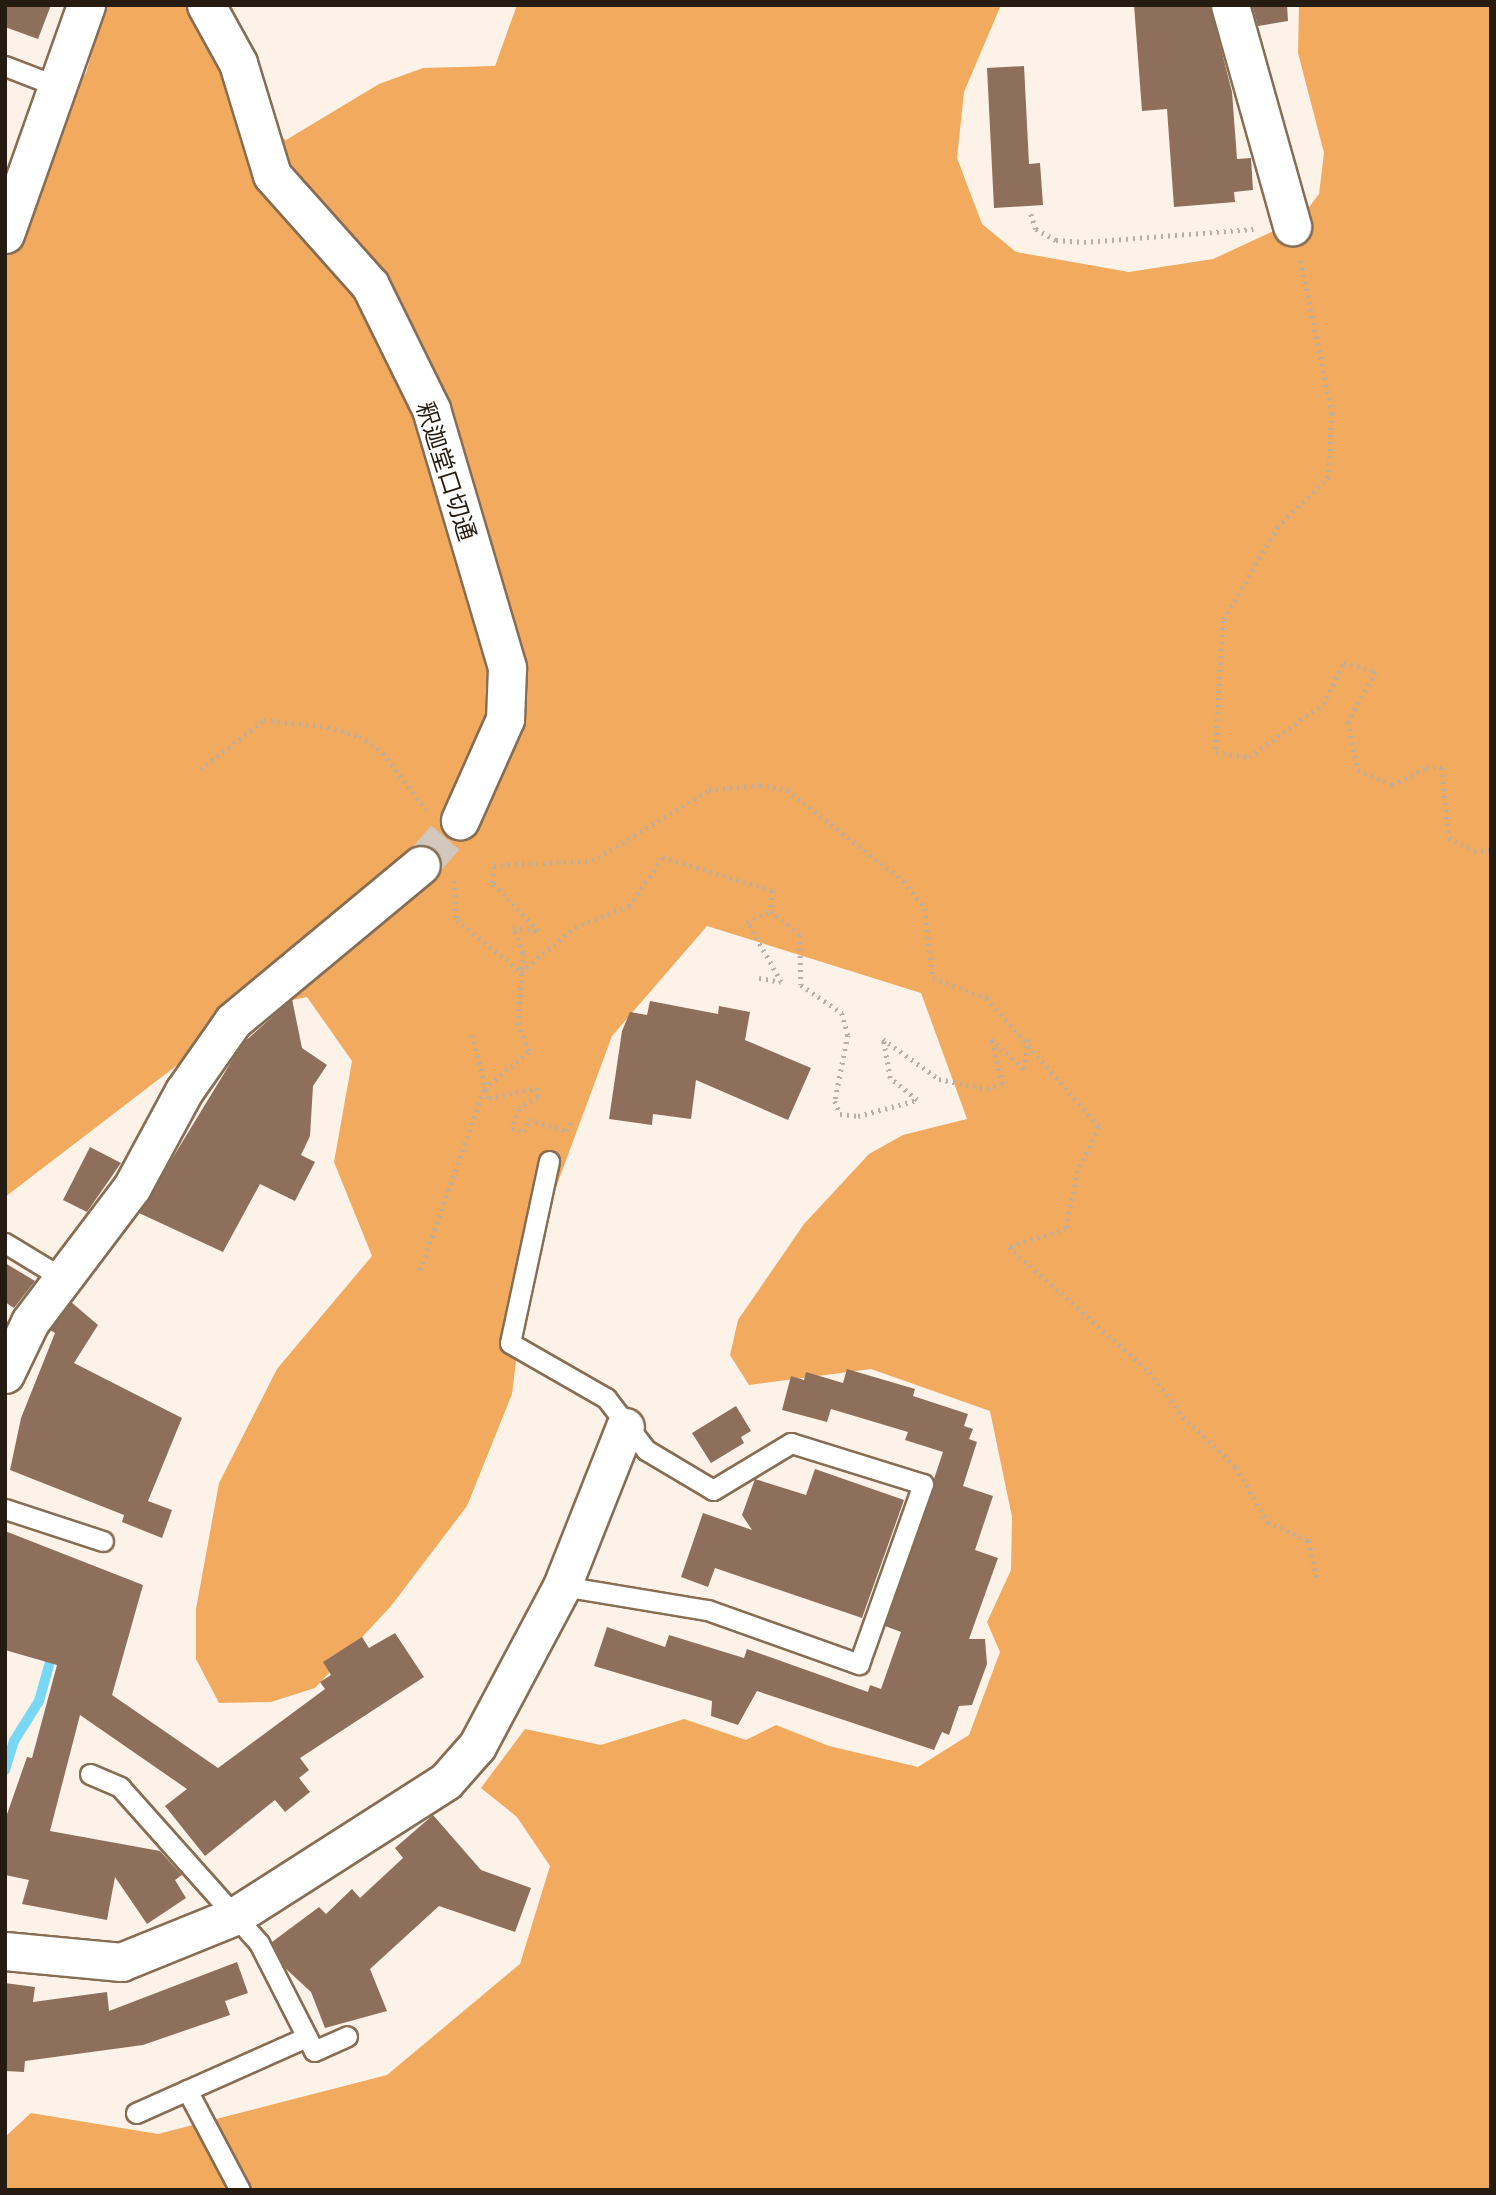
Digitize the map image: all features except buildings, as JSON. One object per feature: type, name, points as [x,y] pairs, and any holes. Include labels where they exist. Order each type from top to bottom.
[{"type":"street","points":[[5,234],[10,196],[86,5]]},
{"type":"street","name":"釈迦堂口切通","points":[[206,5],[238,63],[272,175],[370,285],[425,397],[496,629],[507,668],[505,719],[445,817]]},
{"type":"street","points":[[1230,5],[1293,226]]},
{"type":"street","points":[[5,1374],[30,1322],[132,1187],[184,1091],[233,1021],[437,867]]},
{"type":"street","points":[[5,1951],[121,1962],[235,1916],[446,1781],[477,1746],[562,1586],[625,1427]]},
{"type":"lane","points":[[5,66],[54,85]]},
{"type":"lane","points":[[550,1161],[510,1343],[606,1398],[625,1427],[646,1450],[713,1490],[791,1443],[923,1485],[859,1664],[707,1610],[562,1586]]},
{"type":"lane","points":[[5,1243],[64,1279]]},
{"type":"lane","points":[[5,1508],[103,1541]]},
{"type":"lane","points":[[90,1774],[120,1787],[259,1943],[314,2051],[347,2036]]},
{"type":"lane","points":[[136,2113],[307,2037]]},
{"type":"lane","points":[[187,2090],[240,2190]]},
{"type":"path","points":[[1031,214],[1036,229],[1056,240],[1084,242],[1293,226],[1332,414],[1329,477],[1278,527],[1223,621],[1216,752],[1249,757],[1323,704],[1344,662],[1376,672],[1348,722],[1358,770],[1392,785],[1426,768],[1442,768],[1449,838],[1475,851],[1491,850]]},
{"type":"path","points":[[201,769],[264,720],[328,727],[360,736],[383,754],[445,817]]},
{"type":"path","points":[[420,1270],[484,1089],[529,1051],[518,1025],[523,954],[513,928],[538,932],[492,883],[494,865],[592,860],[622,848],[709,790],[760,785],[787,790],[904,881],[925,909],[933,978],[987,998],[1028,1038],[1099,1127],[1078,1171],[1066,1229],[1009,1247],[1150,1372],[1183,1417],[1236,1467],[1268,1522],[1308,1541],[1317,1578]]},
{"type":"path","points":[[521,972],[575,927],[629,906],[663,857],[696,872],[773,891],[771,911]]},
{"type":"path","points":[[437,867],[457,920],[521,972]]},
{"type":"path","points":[[771,911],[800,934],[801,985],[842,1013],[848,1035],[835,1101],[840,1114],[858,1116],[918,1100],[890,1078],[883,1038],[939,1079],[987,1089],[1002,1084],[991,1039],[1024,1069],[1028,1038]]},
{"type":"path","points":[[759,978],[781,982],[747,922],[771,911]]},
{"type":"path","points":[[472,1035],[484,1089],[489,1098],[537,1088],[538,1097],[519,1110],[512,1128],[525,1132],[529,1120],[568,1131],[572,1119]]},
{"type":"shaded area","points":[[106,5],[193,5],[234,78],[233,109],[286,140],[379,84],[423,68],[495,66],[517,5],[1001,5],[964,92],[957,158],[982,224],[1016,252],[1129,272],[1213,259],[1300,219],[1319,194],[1324,153],[1298,53],[1299,5],[1491,5],[1491,2190],[5,2190],[5,2137],[31,2113],[158,2134],[387,2075],[520,1964],[550,1866],[517,1817],[481,1788],[525,1729],[601,1745],[684,1719],[746,1740],[776,1725],[829,1746],[918,1767],[969,1735],[1000,1652],[987,1622],[1011,1570],[1012,1517],[990,1411],[871,1369],[749,1385],[730,1355],[738,1320],[804,1224],[869,1154],[903,1135],[967,1119],[921,993],[707,926],[612,1036],[528,1263],[512,1394],[467,1506],[391,1606],[315,1688],[271,1702],[219,1703],[196,1659],[196,1609],[219,1483],[277,1369],[372,1256],[334,1162],[352,1061],[307,997],[224,1014],[189,1056],[5,1197],[5,248],[56,115],[86,73]]},
{"type":"waterway","points":[[5,1770],[14,1741],[39,1701],[53,1651]]},
{"type":"tunnel","points":[[421,865],[460,820]]}]
